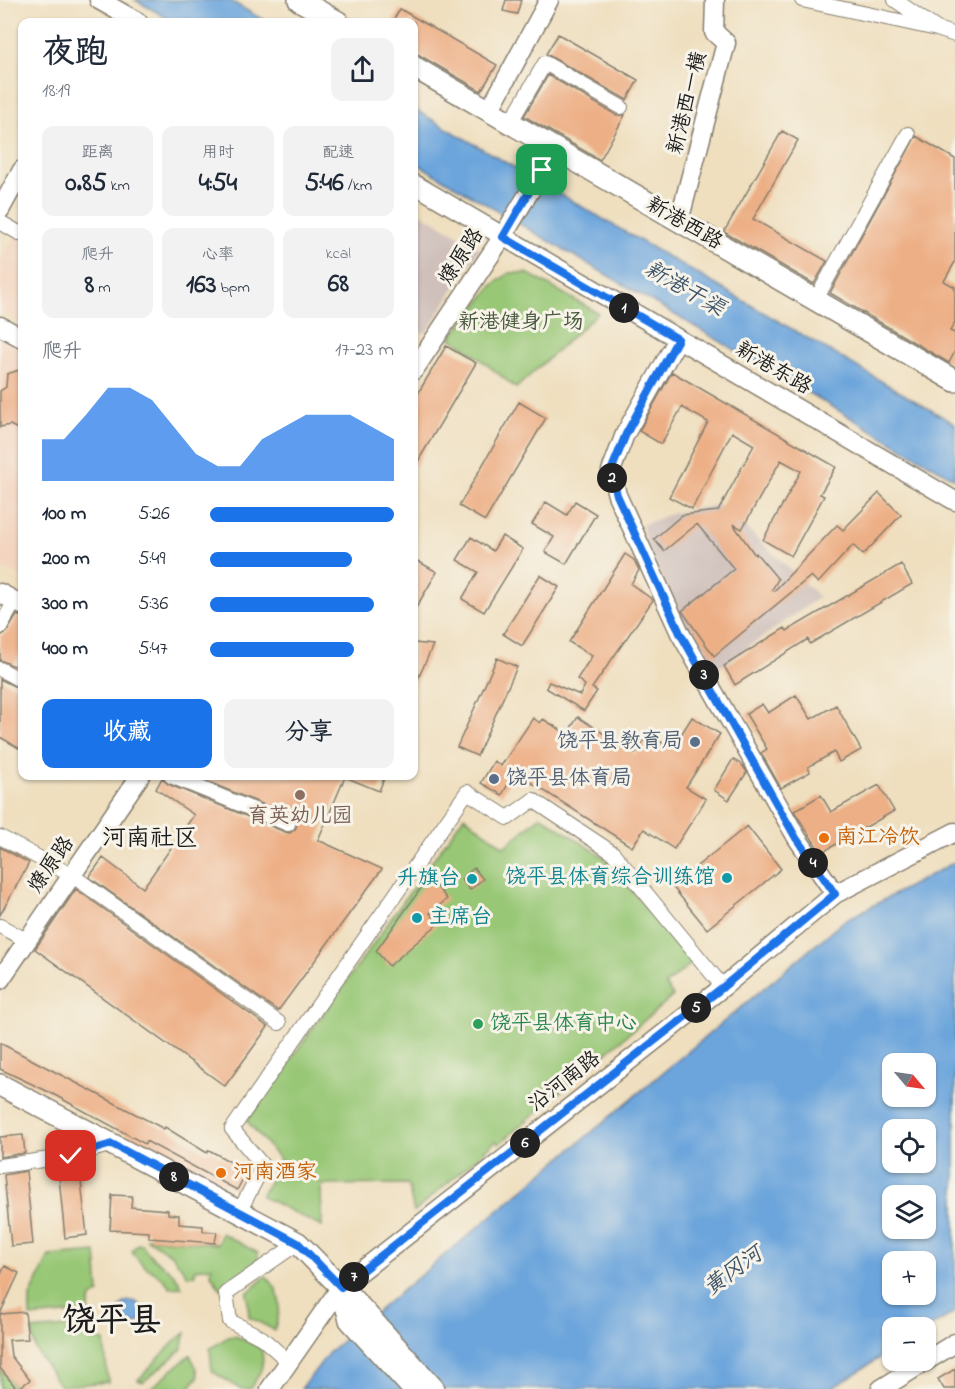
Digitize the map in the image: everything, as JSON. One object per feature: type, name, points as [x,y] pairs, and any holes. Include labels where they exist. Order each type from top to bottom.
[{"type":"main road","points":[[299,0],[331,18]]},
{"type":"main road","points":[[489,111],[535,30],[549,0]]},
{"type":"main road","name":"新港西一横","points":[[679,221],[726,43],[714,32],[715,0]]},
{"type":"main road","points":[[108,8],[129,18]]},
{"type":"main road","name":"新港西路","points":[[418,69],[815,301],[953,376]]},
{"type":"main road","name":"燎原路","points":[[418,364],[506,232],[555,149]]},
{"type":"main road","points":[[0,210],[18,177]]},
{"type":"main road","name":"新港东路","points":[[418,186],[506,232],[678,339],[955,501]]},
{"type":"main road","points":[[0,326],[18,336]]},
{"type":"main road","points":[[678,339],[622,443],[611,471],[617,495],[680,633],[796,838],[835,894]]},
{"type":"main road","name":"燎原路","points":[[0,980],[137,780]]},
{"type":"main road","name":"沿河南路","points":[[270,1389],[341,1287],[723,987],[835,894],[955,832]]},
{"type":"main road","points":[[0,1085],[298,1243],[434,1389]]},
{"type":"main road","points":[[341,1287],[351,1320],[413,1389]]},
{"type":"main road","points":[[881,1389],[955,1343]]},
{"type":"street","points":[[802,0],[937,29],[955,35]]},
{"type":"street","points":[[895,0],[937,29]]},
{"type":"street","points":[[510,123],[545,63],[621,107]]},
{"type":"street","points":[[815,301],[908,134]]},
{"type":"street","points":[[0,222],[18,232]]},
{"type":"street","points":[[0,627],[12,600]]},
{"type":"street","points":[[0,669],[18,679]]},
{"type":"street","points":[[181,780],[288,824]]},
{"type":"street","points":[[239,1212],[263,1166],[232,1129],[467,792],[508,818],[533,800],[613,853],[723,987]]},
{"type":"street","points":[[0,837],[73,876],[279,1023]]},
{"type":"street","points":[[0,926],[26,940]]},
{"type":"street","points":[[0,1166],[71,1156],[112,1144]]},
{"type":"street","points":[[289,1362],[262,1338],[230,1321],[220,1306],[226,1293],[298,1243]]},
{"type":"shaded area","points":[[418,211],[480,248],[426,333],[418,331]]},
{"type":"shaded area","points":[[18,232],[18,320],[0,309],[0,262]]},
{"type":"shaded area","points":[[0,337],[18,347],[18,575],[0,568]]},
{"type":"shaded area","points":[[717,505],[728,511],[819,597],[712,673],[689,634],[648,547],[642,525],[673,513]]},
{"type":"green space","name":"新港健身广场","points":[[509,273],[527,273],[598,313],[516,388],[465,347],[450,338],[493,285]]},
{"type":"green space","name":"饶平县体育中心","points":[[464,816],[504,847],[541,816],[605,858],[692,963],[665,985],[673,996],[499,1144],[496,1141],[414,1212],[408,1184],[321,1185],[322,1227],[261,1196],[281,1161],[247,1121]]},
{"type":"green space","points":[[221,1233],[258,1253],[258,1265],[220,1289],[211,1274],[212,1267],[195,1269],[195,1275],[188,1276],[172,1255],[146,1238],[218,1244]]},
{"type":"green space","points":[[138,1244],[142,1244],[151,1256],[174,1275],[182,1287],[170,1288],[162,1278],[140,1262],[132,1251]]},
{"type":"green space","points":[[96,1252],[99,1293],[91,1298],[88,1312],[30,1317],[30,1297],[49,1256]]},
{"type":"green space","points":[[266,1276],[276,1288],[279,1301],[279,1315],[274,1330],[249,1317],[247,1293]]},
{"type":"green space","points":[[90,1325],[95,1338],[104,1341],[108,1382],[60,1386],[35,1349],[32,1330]]},
{"type":"green space","points":[[186,1333],[181,1350],[143,1382],[138,1380],[177,1339]]},
{"type":"green space","points":[[235,1336],[261,1348],[263,1359],[261,1369],[250,1389],[240,1389],[212,1371],[210,1349],[228,1337]]},
{"type":"green space","points":[[190,1355],[198,1377],[188,1389],[150,1389]]},
{"type":"green space","points":[[0,1368],[17,1389],[0,1389]]},
{"type":"water","points":[[135,0],[229,0],[260,18],[167,18]]},
{"type":"water","name":"新港干渠","points":[[418,111],[955,424],[955,479],[418,164]]},
{"type":"water","name":"黄冈河","points":[[955,862],[955,1312],[936,1324],[936,1317],[882,1317],[882,1356],[831,1389],[301,1389],[330,1351],[844,921]]},
{"type":"water","points":[[131,1301],[139,1305],[143,1313],[139,1321],[131,1325],[123,1321],[119,1313],[123,1305]]},
{"type":"building","points":[[506,0],[521,0],[517,14],[503,11]]},
{"type":"building","points":[[400,9],[416,18],[394,18]]},
{"type":"building","points":[[418,19],[497,65],[481,91],[418,54]]},
{"type":"building","points":[[558,34],[638,80],[627,100],[546,54]]},
{"type":"building","points":[[548,75],[616,115],[625,115],[600,160],[524,116]]},
{"type":"building","points":[[782,131],[798,140],[753,219],[827,261],[814,284],[724,232]]},
{"type":"building","points":[[916,136],[955,159],[955,262],[944,281],[955,287],[955,322],[950,331],[955,333],[955,351],[949,363],[830,293]]},
{"type":"building","points":[[446,346],[476,363],[418,461],[418,393]]},
{"type":"building","points":[[18,370],[18,429],[10,425],[0,427],[0,391],[6,387],[7,374]]},
{"type":"building","points":[[672,372],[836,467],[820,494],[824,496],[791,556],[763,540],[801,471],[781,460],[742,529],[733,524],[755,555],[756,553],[778,579],[772,590],[774,591],[837,525],[843,530],[879,493],[901,515],[863,555],[853,545],[818,583],[811,576],[714,656],[682,611],[734,569],[697,524],[664,551],[654,539],[682,515],[718,511],[754,445],[732,432],[692,509],[669,497],[708,422],[682,407],[661,444],[639,431]]},
{"type":"building","points":[[519,402],[546,418],[485,521],[459,506]]},
{"type":"building","points":[[575,501],[596,514],[566,564],[545,552],[554,537],[532,524],[546,502],[567,515]]},
{"type":"building","points":[[502,536],[523,549],[484,612],[462,599],[478,572],[457,560],[471,537],[493,551]]},
{"type":"building","points":[[625,554],[634,560],[639,570],[631,584],[653,600],[592,688],[597,691],[584,711],[546,688],[549,682],[580,695],[585,685],[577,679],[592,656],[569,642]]},
{"type":"building","points":[[418,561],[437,572],[418,604]]},
{"type":"building","points":[[901,564],[912,584],[810,644],[808,639],[735,685],[724,666],[785,628],[787,631]]},
{"type":"building","points":[[540,575],[559,587],[522,646],[503,634]]},
{"type":"building","points":[[18,615],[18,658],[14,666],[0,660],[0,636],[7,632]]},
{"type":"building","points":[[418,643],[433,645],[418,679]]},
{"type":"building","points":[[497,658],[517,667],[477,756],[457,747]]},
{"type":"building","points":[[0,679],[18,688],[18,748],[0,737]]},
{"type":"building","points":[[796,695],[811,719],[836,705],[861,750],[839,762],[834,752],[808,767],[810,772],[781,788],[761,753],[767,749],[746,714],[762,704],[768,713]]},
{"type":"building","points":[[578,717],[635,754],[648,734],[672,749],[692,717],[720,734],[686,787],[706,799],[674,849],[644,829],[632,847],[518,774],[516,777],[513,775],[502,795],[481,783],[494,761],[501,766],[533,718],[540,723],[543,719],[567,734]]},
{"type":"building","points":[[733,759],[747,772],[729,800],[714,790]]},
{"type":"building","points":[[161,780],[290,833],[296,828],[297,822],[291,816],[204,780],[344,780],[318,840],[382,869],[278,1011],[89,877],[103,858],[143,888],[194,815],[156,789]]},
{"type":"building","points":[[352,780],[383,780],[379,791]]},
{"type":"building","points":[[879,785],[894,811],[821,853],[794,811],[821,795],[831,812]]},
{"type":"building","name":"饶平县体育综合训练馆","points":[[747,826],[781,869],[707,929],[672,886]]},
{"type":"building","points":[[0,847],[29,863],[0,915]]},
{"type":"building","name":"升旗台","points":[[474,868],[483,879],[470,890],[461,879]]},
{"type":"building","name":"主席台","points":[[429,877],[447,899],[430,913],[439,923],[389,966],[376,951]]},
{"type":"building","points":[[76,889],[268,1027],[225,1086],[35,949]]},
{"type":"building","points":[[0,1043],[164,1129],[165,1127],[207,1153],[209,1150],[247,1171],[237,1190],[146,1141],[145,1144],[49,1092],[0,1069]]},
{"type":"building","points":[[23,1135],[25,1153],[0,1157],[0,1137]]},
{"type":"building","points":[[79,1163],[87,1235],[65,1238],[58,1167]]},
{"type":"building","points":[[26,1171],[33,1244],[11,1246],[4,1175]]},
{"type":"building","points":[[112,1195],[132,1196],[131,1207],[168,1210],[168,1214],[179,1215],[179,1224],[203,1226],[203,1231],[217,1232],[215,1243],[149,1238],[149,1232],[110,1230]]},
{"type":"building","points":[[5,1266],[19,1273],[0,1314],[0,1276]]},
{"type":"building","points":[[25,1312],[28,1339],[9,1340],[11,1356],[30,1380],[17,1389],[0,1368],[0,1314]]},
{"type":"building","points":[[955,1369],[955,1389],[944,1389],[938,1379]]},
{"type":"place","name":"饶平县教育局","points":[[695,742]]},
{"type":"place","name":"饶平县体育局","points":[[494,779]]},
{"type":"place","name":"育英幼儿园","points":[[300,795]]},
{"type":"place","name":"南江冷饮","points":[[824,838]]},
{"type":"place","name":"饶平县体育综合训练馆","points":[[727,878]]},
{"type":"place","name":"升旗台","points":[[472,879]]},
{"type":"place","name":"主席台","points":[[417,918]]},
{"type":"place","name":"饶平县体育中心","points":[[478,1024]]},
{"type":"place","name":"河南酒家","points":[[221,1173]]},
{"type":"district","name":"河南社区","points":[[150,839]]},
{"type":"district","name":"饶平县","points":[[112,1322]]},
{"type":"route","points":[[71,1156],[112,1144],[298,1243],[341,1287],[723,987],[835,894],[796,838],[680,633],[617,495],[611,471],[626,434],[678,339],[503,237],[542,170]]}]
